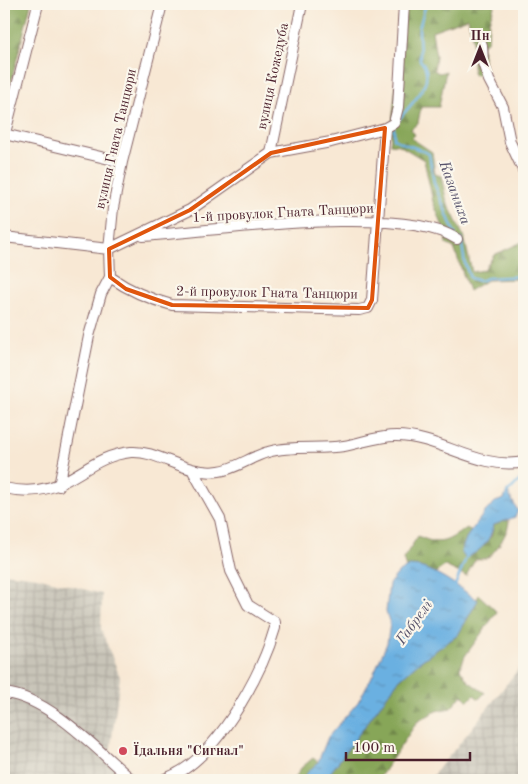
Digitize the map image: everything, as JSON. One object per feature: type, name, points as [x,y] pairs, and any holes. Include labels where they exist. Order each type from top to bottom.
[{"type":"street","points":[[38,4],[4,136],[122,162]]},
{"type":"street","name":"вулиця Гната Танцюри","points":[[59,486],[89,336],[101,294],[110,277],[109,249],[113,208],[122,162],[162,4]]},
{"type":"street","name":"вулиця Кожедуба","points":[[271,153],[302,4]]},
{"type":"street","points":[[4,237],[109,249],[122,241],[137,237],[190,210],[271,153],[331,142],[385,128],[394,122],[398,108],[404,4]]},
{"type":"street","points":[[482,45],[483,63],[503,108],[510,142],[524,172]]},
{"type":"street","name":"2-й провулок Гната Танцюри","points":[[110,277],[126,289],[146,298],[172,305],[358,310],[368,308],[372,300],[376,221],[385,128]]},
{"type":"street","name":"1-й провулок Гната Танцюри","points":[[137,237],[296,224],[376,221],[430,228],[447,233],[457,239]]},
{"type":"street","points":[[4,488],[37,491],[59,486],[98,464],[119,455],[133,452],[149,455],[193,471],[220,471],[268,452],[344,446],[377,438],[396,436],[413,438],[501,464],[524,462]]},
{"type":"street","points":[[163,780],[184,769],[206,749],[241,705],[258,672],[274,634],[275,622],[248,605],[231,571],[220,519],[193,471]]},
{"type":"street","points":[[4,693],[37,702],[53,712],[132,780]]},
{"type":"highlighted area","points":[[385,128],[372,300],[368,308],[172,305],[126,289],[110,277],[109,249],[190,210],[271,153]]},
{"type":"shaded area","points":[[4,573],[37,577],[102,594],[101,629],[120,677],[110,753],[141,780],[4,780]]},
{"type":"shaded area","points":[[524,662],[524,780],[429,780],[464,738]]},
{"type":"green space","points":[[5,4],[31,4],[4,110]]},
{"type":"green space","points":[[404,4],[495,4],[489,21],[488,41],[482,45],[486,73],[473,75],[473,41],[468,18],[432,31],[436,57],[434,70],[439,73],[446,71],[439,107],[421,107],[418,123],[411,129],[415,135],[411,138],[432,152],[435,174],[441,176],[447,202],[464,237],[472,272],[484,270],[494,255],[524,241],[524,286],[516,279],[487,280],[469,291],[454,248],[446,244],[445,232],[433,202],[424,160],[399,145],[390,144]]},
{"type":"green space","points":[[505,520],[509,521],[499,546],[488,557],[475,560],[466,576],[445,566],[435,573],[418,566],[406,568],[403,559],[418,536],[439,542],[449,539],[467,528],[471,531],[466,538],[491,537],[494,525]]},
{"type":"green space","points":[[479,595],[497,612],[465,656],[460,669],[468,681],[485,693],[479,699],[474,695],[468,701],[462,695],[451,708],[436,711],[417,722],[378,780],[325,780],[398,681],[418,663],[458,635]]},
{"type":"green space","points":[[313,758],[318,762],[305,775],[303,780],[294,780],[301,768]]},
{"type":"water","points":[[507,491],[518,511],[515,517],[494,525],[484,545],[465,558],[461,552],[466,538],[484,513],[495,502],[504,499]]},
{"type":"water","points":[[409,566],[427,569],[436,573],[478,600],[458,635],[418,663],[398,681],[325,780],[303,780],[305,775],[318,762],[328,737],[358,702],[374,673],[387,643],[390,624],[386,612],[389,584],[399,572]]},
{"type":"waterway","name":"Казаниха","points":[[399,119],[422,91],[427,75],[425,67],[420,60],[419,28],[426,4]]},
{"type":"waterway","name":"Казаниха","points":[[394,128],[394,139],[429,154],[434,183],[455,234]]},
{"type":"waterway","name":"Казаниха","points":[[461,239],[465,264],[470,278],[479,281],[488,278],[524,276]]},
{"type":"waterway","name":"Габрелі","points":[[507,493],[524,476]]},
{"type":"waterway","name":"Габрелі","points":[[454,588],[467,556]]},
{"type":"place","name":"Їдальня \"Сигнал\"","points":[[123,751]]}]
